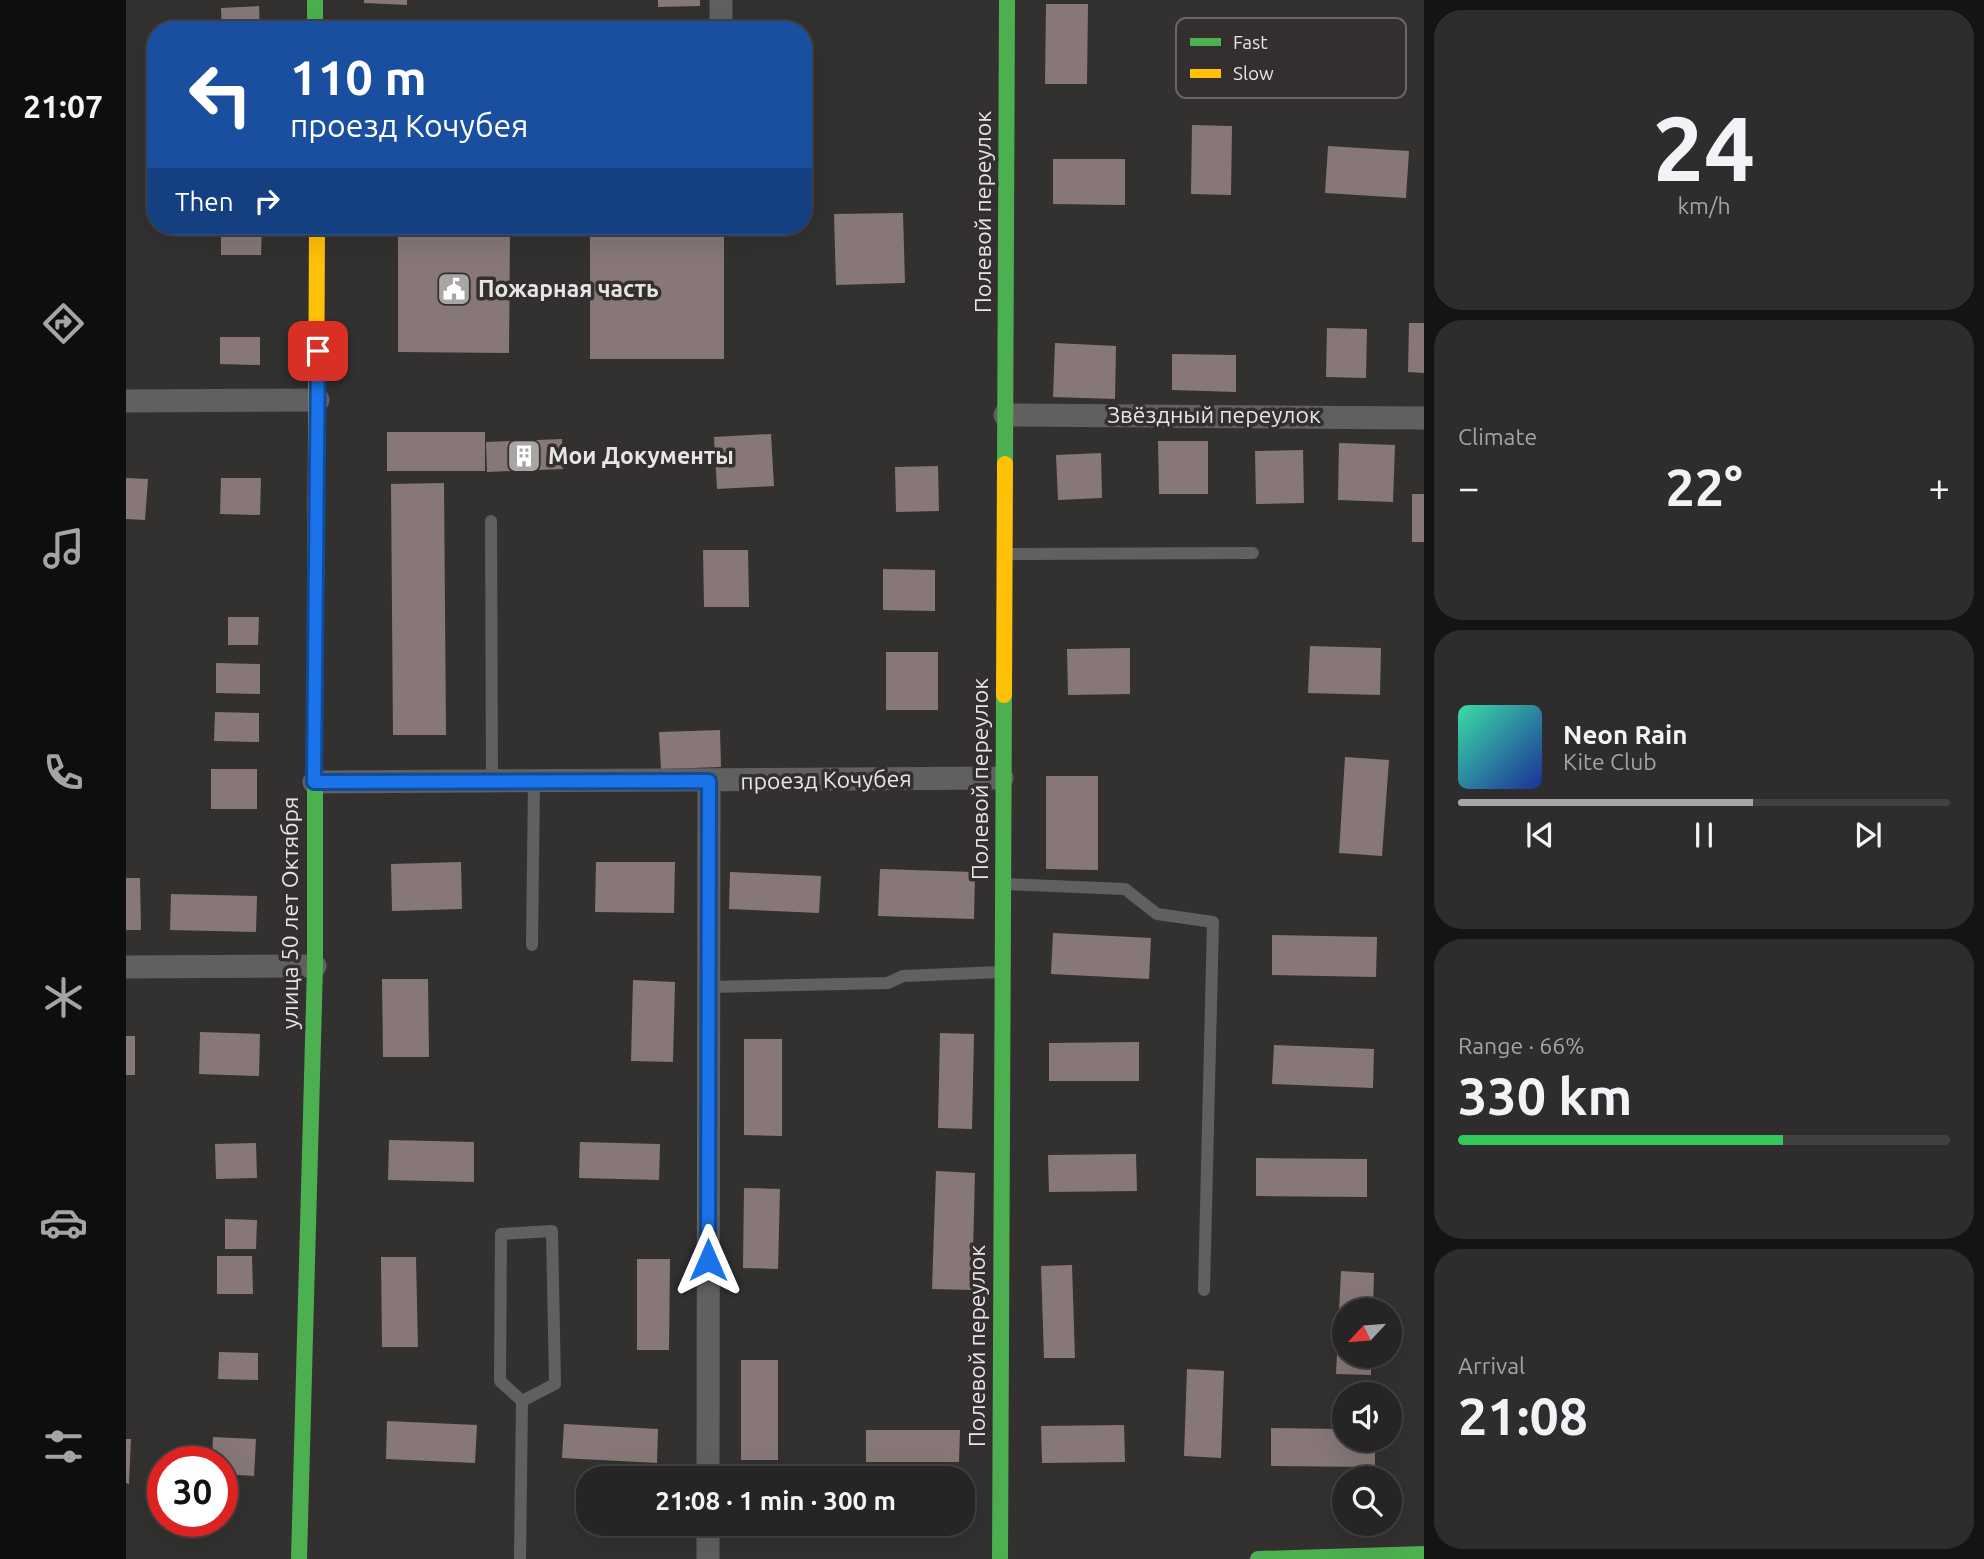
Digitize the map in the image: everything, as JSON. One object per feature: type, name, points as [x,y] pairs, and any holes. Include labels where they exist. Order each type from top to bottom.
[{"type":"street","points":[[315,0],[315,21]]},
{"type":"street","points":[[721,0],[721,21]]},
{"type":"street","name":"Полевой переулок","points":[[1000,1559],[1007,0]]},
{"type":"street","name":"улица 50 лет Октября","points":[[299,1559],[314,966],[317,235]]},
{"type":"street","points":[[126,401],[318,400]]},
{"type":"street","name":"Звёздный переулок","points":[[1005,415],[1424,418]]},
{"type":"street","name":"проезд Кочубея","points":[[314,782],[1002,778]]},
{"type":"street","points":[[708,1466],[709,781]]},
{"type":"street","points":[[126,967],[314,966]]},
{"type":"street","points":[[708,1536],[708,1559]]},
{"type":"street","points":[[1258,1559],[1424,1554]]},
{"type":"lane","points":[[491,521],[492,781]]},
{"type":"lane","points":[[1004,554],[1253,553]]},
{"type":"lane","points":[[532,945],[534,781]]},
{"type":"lane","points":[[1002,883],[1125,889],[1157,914],[1213,922],[1204,1290]]},
{"type":"lane","points":[[709,987],[888,983],[903,976],[1002,972]]},
{"type":"lane","points":[[520,1559],[522,1401],[500,1381],[500,1234],[552,1231],[555,1384],[522,1401]]},
{"type":"building","points":[[364,0],[407,0],[407,5],[364,3]]},
{"type":"building","points":[[658,0],[700,0],[700,6],[658,7]]},
{"type":"building","points":[[1046,4],[1088,4],[1087,84],[1045,84]]},
{"type":"building","points":[[259,6],[260,21],[222,21],[221,8]]},
{"type":"building","points":[[1192,125],[1232,126],[1231,195],[1191,194]]},
{"type":"building","points":[[1328,146],[1409,151],[1406,198],[1325,193]]},
{"type":"building","points":[[1053,159],[1125,159],[1125,205],[1053,204]]},
{"type":"building","points":[[903,213],[905,283],[836,285],[834,214]]},
{"type":"building","points":[[221,235],[262,235],[261,255],[221,255]]},
{"type":"building","name":"Пожарная часть","points":[[398,235],[510,235],[509,353],[398,352]]},
{"type":"building","points":[[590,235],[724,235],[724,359],[590,359]]},
{"type":"building","points":[[1409,323],[1424,323],[1424,373],[1408,372]]},
{"type":"building","points":[[1327,328],[1367,329],[1366,378],[1326,377]]},
{"type":"building","points":[[220,337],[260,337],[260,365],[220,364]]},
{"type":"building","points":[[1055,343],[1116,346],[1115,399],[1053,397]]},
{"type":"building","points":[[1172,354],[1236,355],[1236,392],[1172,390]]},
{"type":"building","points":[[387,432],[485,432],[485,471],[387,471]]},
{"type":"building","points":[[771,434],[774,486],[717,489],[714,437]]},
{"type":"building","name":"Мои Документы","points":[[562,439],[563,469],[487,472],[486,442]]},
{"type":"building","points":[[1158,441],[1208,441],[1208,494],[1159,494]]},
{"type":"building","points":[[1339,443],[1395,445],[1393,502],[1338,500]]},
{"type":"building","points":[[1303,450],[1304,503],[1256,504],[1255,451]]},
{"type":"building","points":[[1101,453],[1102,498],[1058,500],[1056,455]]},
{"type":"building","points":[[938,466],[939,511],[896,512],[895,467]]},
{"type":"building","points":[[126,478],[148,479],[145,520],[126,519]]},
{"type":"building","points":[[221,478],[261,478],[260,515],[220,514]]},
{"type":"building","points":[[444,483],[446,735],[393,735],[391,484]]},
{"type":"building","points":[[1412,494],[1424,494],[1424,542],[1412,542]]},
{"type":"building","points":[[703,550],[748,550],[749,607],[704,607]]},
{"type":"building","points":[[883,569],[935,570],[935,611],[883,610]]},
{"type":"building","points":[[228,617],[259,617],[258,645],[228,645]]},
{"type":"building","points":[[1310,646],[1381,648],[1380,695],[1308,693]]},
{"type":"building","points":[[1130,648],[1130,694],[1068,695],[1067,649]]},
{"type":"building","points":[[886,652],[938,652],[938,710],[886,710]]},
{"type":"building","points":[[216,663],[260,664],[260,694],[216,693]]},
{"type":"building","points":[[215,712],[259,713],[259,742],[214,741]]},
{"type":"building","points":[[720,730],[721,767],[661,769],[659,732]]},
{"type":"building","points":[[1345,757],[1389,760],[1382,856],[1339,853]]},
{"type":"building","points":[[211,769],[257,769],[257,809],[211,809]]},
{"type":"building","points":[[1046,776],[1098,776],[1098,870],[1046,869]]},
{"type":"building","points":[[461,862],[462,909],[392,911],[391,864]]},
{"type":"building","points":[[596,862],[675,862],[674,913],[595,912]]},
{"type":"building","points":[[880,869],[975,872],[974,919],[878,916]]},
{"type":"building","points":[[730,872],[821,876],[819,913],[729,909]]},
{"type":"building","points":[[126,878],[140,878],[141,930],[126,930]]},
{"type":"building","points":[[171,894],[257,896],[256,932],[170,930]]},
{"type":"building","points":[[1053,933],[1151,938],[1149,979],[1051,974]]},
{"type":"building","points":[[1272,935],[1377,937],[1376,977],[1272,975]]},
{"type":"building","points":[[382,979],[428,979],[429,1057],[383,1057]]},
{"type":"building","points":[[633,980],[675,982],[673,1062],[631,1061]]},
{"type":"building","points":[[200,1032],[260,1034],[259,1076],[199,1074]]},
{"type":"building","points":[[940,1033],[974,1034],[972,1129],[938,1128]]},
{"type":"building","points":[[126,1036],[135,1036],[135,1075],[126,1075]]},
{"type":"building","points":[[744,1039],[782,1039],[782,1136],[744,1135]]},
{"type":"building","points":[[1139,1042],[1139,1081],[1049,1081],[1049,1043]]},
{"type":"building","points":[[1274,1045],[1374,1049],[1373,1088],[1272,1084]]},
{"type":"building","points":[[389,1140],[474,1142],[474,1182],[388,1180]]},
{"type":"building","points":[[580,1142],[660,1144],[659,1180],[579,1178]]},
{"type":"building","points":[[256,1143],[257,1178],[216,1179],[215,1144]]},
{"type":"building","points":[[1136,1154],[1137,1191],[1049,1192],[1048,1155]]},
{"type":"building","points":[[1256,1158],[1367,1159],[1367,1197],[1256,1196]]},
{"type":"building","points":[[936,1171],[975,1173],[972,1290],[932,1289]]},
{"type":"building","points":[[744,1188],[780,1189],[778,1269],[743,1268]]},
{"type":"building","points":[[225,1219],[257,1220],[256,1249],[225,1249]]},
{"type":"building","points":[[217,1256],[252,1256],[253,1294],[217,1294]]},
{"type":"building","points":[[381,1257],[416,1257],[418,1347],[382,1347]]},
{"type":"building","points":[[637,1259],[670,1259],[669,1350],[637,1350]]},
{"type":"building","points":[[1072,1265],[1075,1358],[1044,1358],[1041,1266]]},
{"type":"building","points":[[1341,1271],[1374,1273],[1373,1298],[1340,1298]]},
{"type":"building","points":[[219,1352],[258,1353],[258,1380],[218,1379]]},
{"type":"building","points":[[741,1360],[778,1360],[778,1460],[741,1460]]},
{"type":"building","points":[[1336,1368],[1371,1368],[1371,1375],[1336,1374]]},
{"type":"building","points":[[1187,1369],[1224,1371],[1221,1458],[1184,1456]]},
{"type":"building","points":[[387,1421],[477,1425],[475,1463],[386,1459]]},
{"type":"building","points":[[564,1424],[658,1429],[657,1463],[562,1458]]},
{"type":"building","points":[[1124,1425],[1125,1462],[1042,1463],[1041,1426]]},
{"type":"building","points":[[1271,1428],[1332,1429],[1332,1452],[1375,1452],[1375,1466],[1271,1466]]},
{"type":"building","points":[[866,1430],[960,1430],[959,1462],[866,1462]]},
{"type":"building","points":[[213,1437],[256,1439],[254,1476],[238,1475],[238,1446],[213,1446]]},
{"type":"building","points":[[126,1439],[131,1439],[129,1484],[126,1483]]},
{"type":"traffic: fast","points":[[315,0],[315,21]]},
{"type":"traffic: fast","points":[[1005,464],[1007,0]]},
{"type":"traffic: fast","points":[[299,1559],[315,966],[315,656]]},
{"type":"traffic: fast","points":[[1000,1559],[1004,695]]},
{"type":"traffic: fast","points":[[1258,1559],[1424,1554]]},
{"type":"traffic: slow","points":[[315,656],[317,235]]},
{"type":"traffic: slow","points":[[1004,695],[1005,464]]},
{"type":"place","name":"Пожарная часть","points":[[454,289]]},
{"type":"place","name":"Мои Документы","points":[[524,456]]},
{"type":"route","points":[[318,351],[314,782],[709,781],[708,1260]]}]
